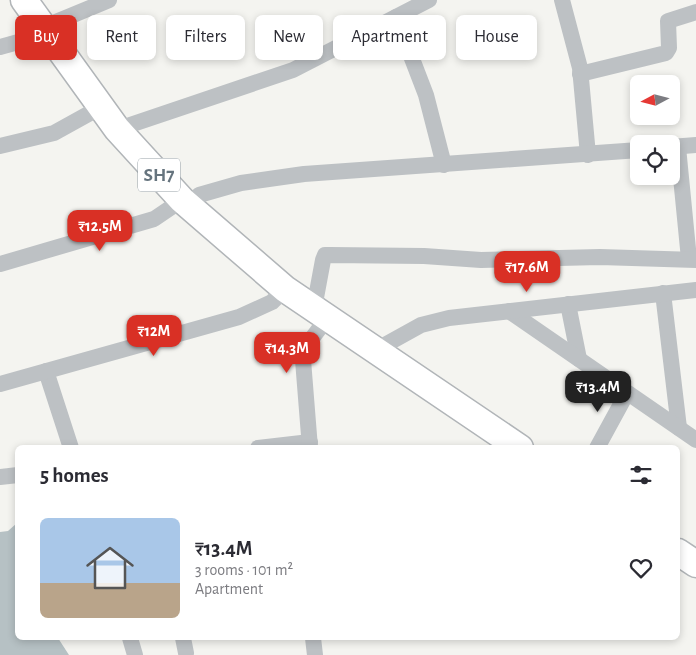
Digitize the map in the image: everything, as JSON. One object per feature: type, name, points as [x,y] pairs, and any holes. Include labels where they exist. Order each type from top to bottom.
[{"type":"main road","name":"SH7","points":[[24,0],[38,15]]},
{"type":"main road","name":"SH7","points":[[41,0],[46,15]]},
{"type":"main road","name":"SH7","points":[[71,60],[117,129],[285,289],[322,310]]},
{"type":"main road","name":"SH7","points":[[77,60],[190,197],[286,273],[322,310],[374,351],[515,445]]},
{"type":"main road","points":[[680,553],[696,564]]},
{"type":"street","points":[[77,15],[109,0]]},
{"type":"street","points":[[400,15],[429,0]]},
{"type":"street","points":[[562,0],[580,74],[588,155]]},
{"type":"street","points":[[580,74],[666,53],[669,48],[668,21],[696,12]]},
{"type":"street","points":[[0,47],[15,41]]},
{"type":"street","points":[[130,125],[293,70],[333,49]]},
{"type":"street","points":[[413,60],[426,95],[444,165]]},
{"type":"street","points":[[0,146],[54,133],[101,107]]},
{"type":"street","points":[[680,147],[696,145]]},
{"type":"street","points":[[0,264],[154,219],[190,197],[241,183],[304,174],[630,151]]},
{"type":"street","points":[[310,445],[303,360],[307,345],[322,310],[322,260],[325,255],[424,256],[481,260],[600,257],[692,260],[680,180]]},
{"type":"street","points":[[0,384],[239,317],[272,302],[285,289]]},
{"type":"street","points":[[374,351],[421,325],[450,318],[696,290]]},
{"type":"street","points":[[663,293],[679,428]]},
{"type":"street","points":[[568,304],[579,359]]},
{"type":"street","points":[[509,311],[696,440]]},
{"type":"street","points":[[46,371],[70,445]]},
{"type":"street","points":[[599,445],[627,392]]},
{"type":"street","points":[[0,477],[15,475]]},
{"type":"street","points":[[131,640],[135,655]]},
{"type":"street","points":[[312,640],[315,655]]},
{"type":"shaded area","points":[[15,525],[15,640],[59,640],[69,655],[0,655],[0,532],[8,531]]}]
